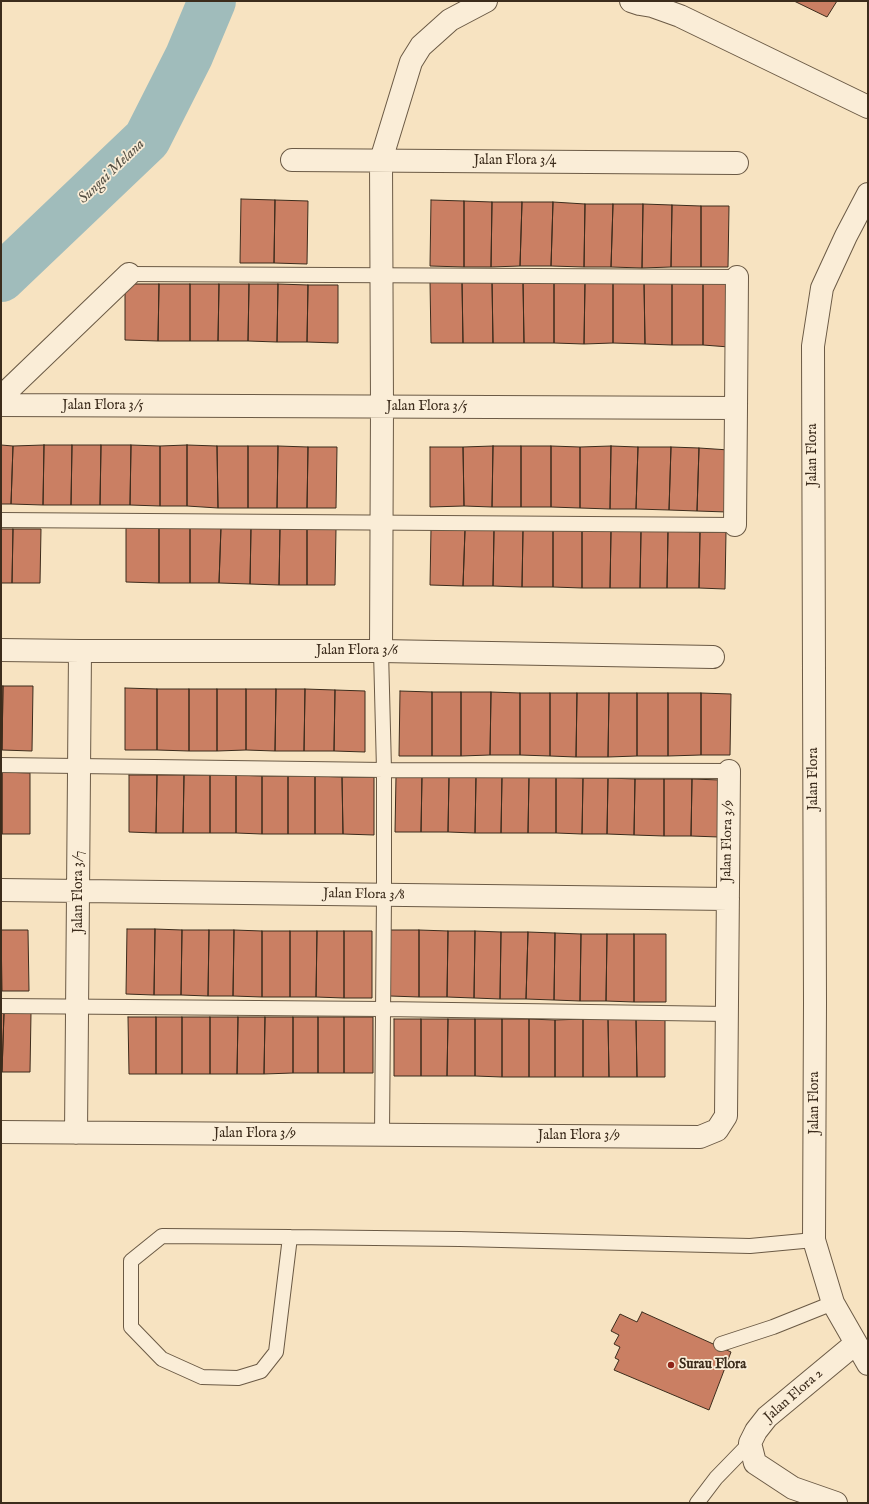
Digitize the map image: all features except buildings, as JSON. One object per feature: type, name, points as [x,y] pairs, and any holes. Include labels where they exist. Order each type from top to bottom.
[{"type":"street","points":[[381,651],[381,160],[411,62],[421,46],[450,20],[486,1]]},
{"type":"street","points":[[631,1],[652,6],[680,16],[868,108]]},
{"type":"street","name":"Jalan Flora 3/4","points":[[292,160],[737,162]]},
{"type":"street","name":"Jalan Flora","points":[[868,194],[846,236],[822,288],[813,346],[815,1002],[814,1240],[833,1303],[855,1344],[868,1364]]},
{"type":"street","points":[[1,397],[128,274]]},
{"type":"street","points":[[735,525],[737,277]]},
{"type":"street","name":"Jalan Flora 3/5","points":[[1,405],[736,408]]},
{"type":"street","name":"Jalan Flora 3/6","points":[[1,650],[381,651],[712,657]]},
{"type":"street","name":"Jalan Flora 3/7","points":[[76,1133],[80,651]]},
{"type":"street","name":"Jalan Flora 3/9","points":[[1,1132],[700,1136],[717,1130],[726,1116],[730,771]]},
{"type":"street","name":"Jalan Flora 3/8","points":[[1,890],[728,899]]},
{"type":"street","name":"Jalan Flora 2","points":[[750,1444],[756,1431],[767,1417],[855,1344]]},
{"type":"street","points":[[750,1444],[755,1463],[793,1488],[836,1503]]},
{"type":"lane","points":[[128,274],[737,277]]},
{"type":"lane","points":[[1,520],[735,525]]},
{"type":"lane","points":[[381,651],[384,770],[382,1134]]},
{"type":"lane","points":[[1,765],[384,770],[730,771]]},
{"type":"lane","points":[[1,1006],[383,1009],[728,1014]]},
{"type":"lane","points":[[290,1237],[276,1352],[261,1370],[238,1378],[202,1377],[162,1360],[131,1327],[131,1261],[162,1236],[290,1237],[460,1239],[750,1246],[814,1240]]},
{"type":"lane","points":[[721,1344],[773,1327],[833,1303]]},
{"type":"lane","points":[[697,1503],[716,1478],[750,1444]]},
{"type":"waterway","name":"Sungai Melana","points":[[1,278],[147,139],[189,56],[212,1]]},
{"type":"place","name":"Surau Flora","points":[[671,1365]]}]
